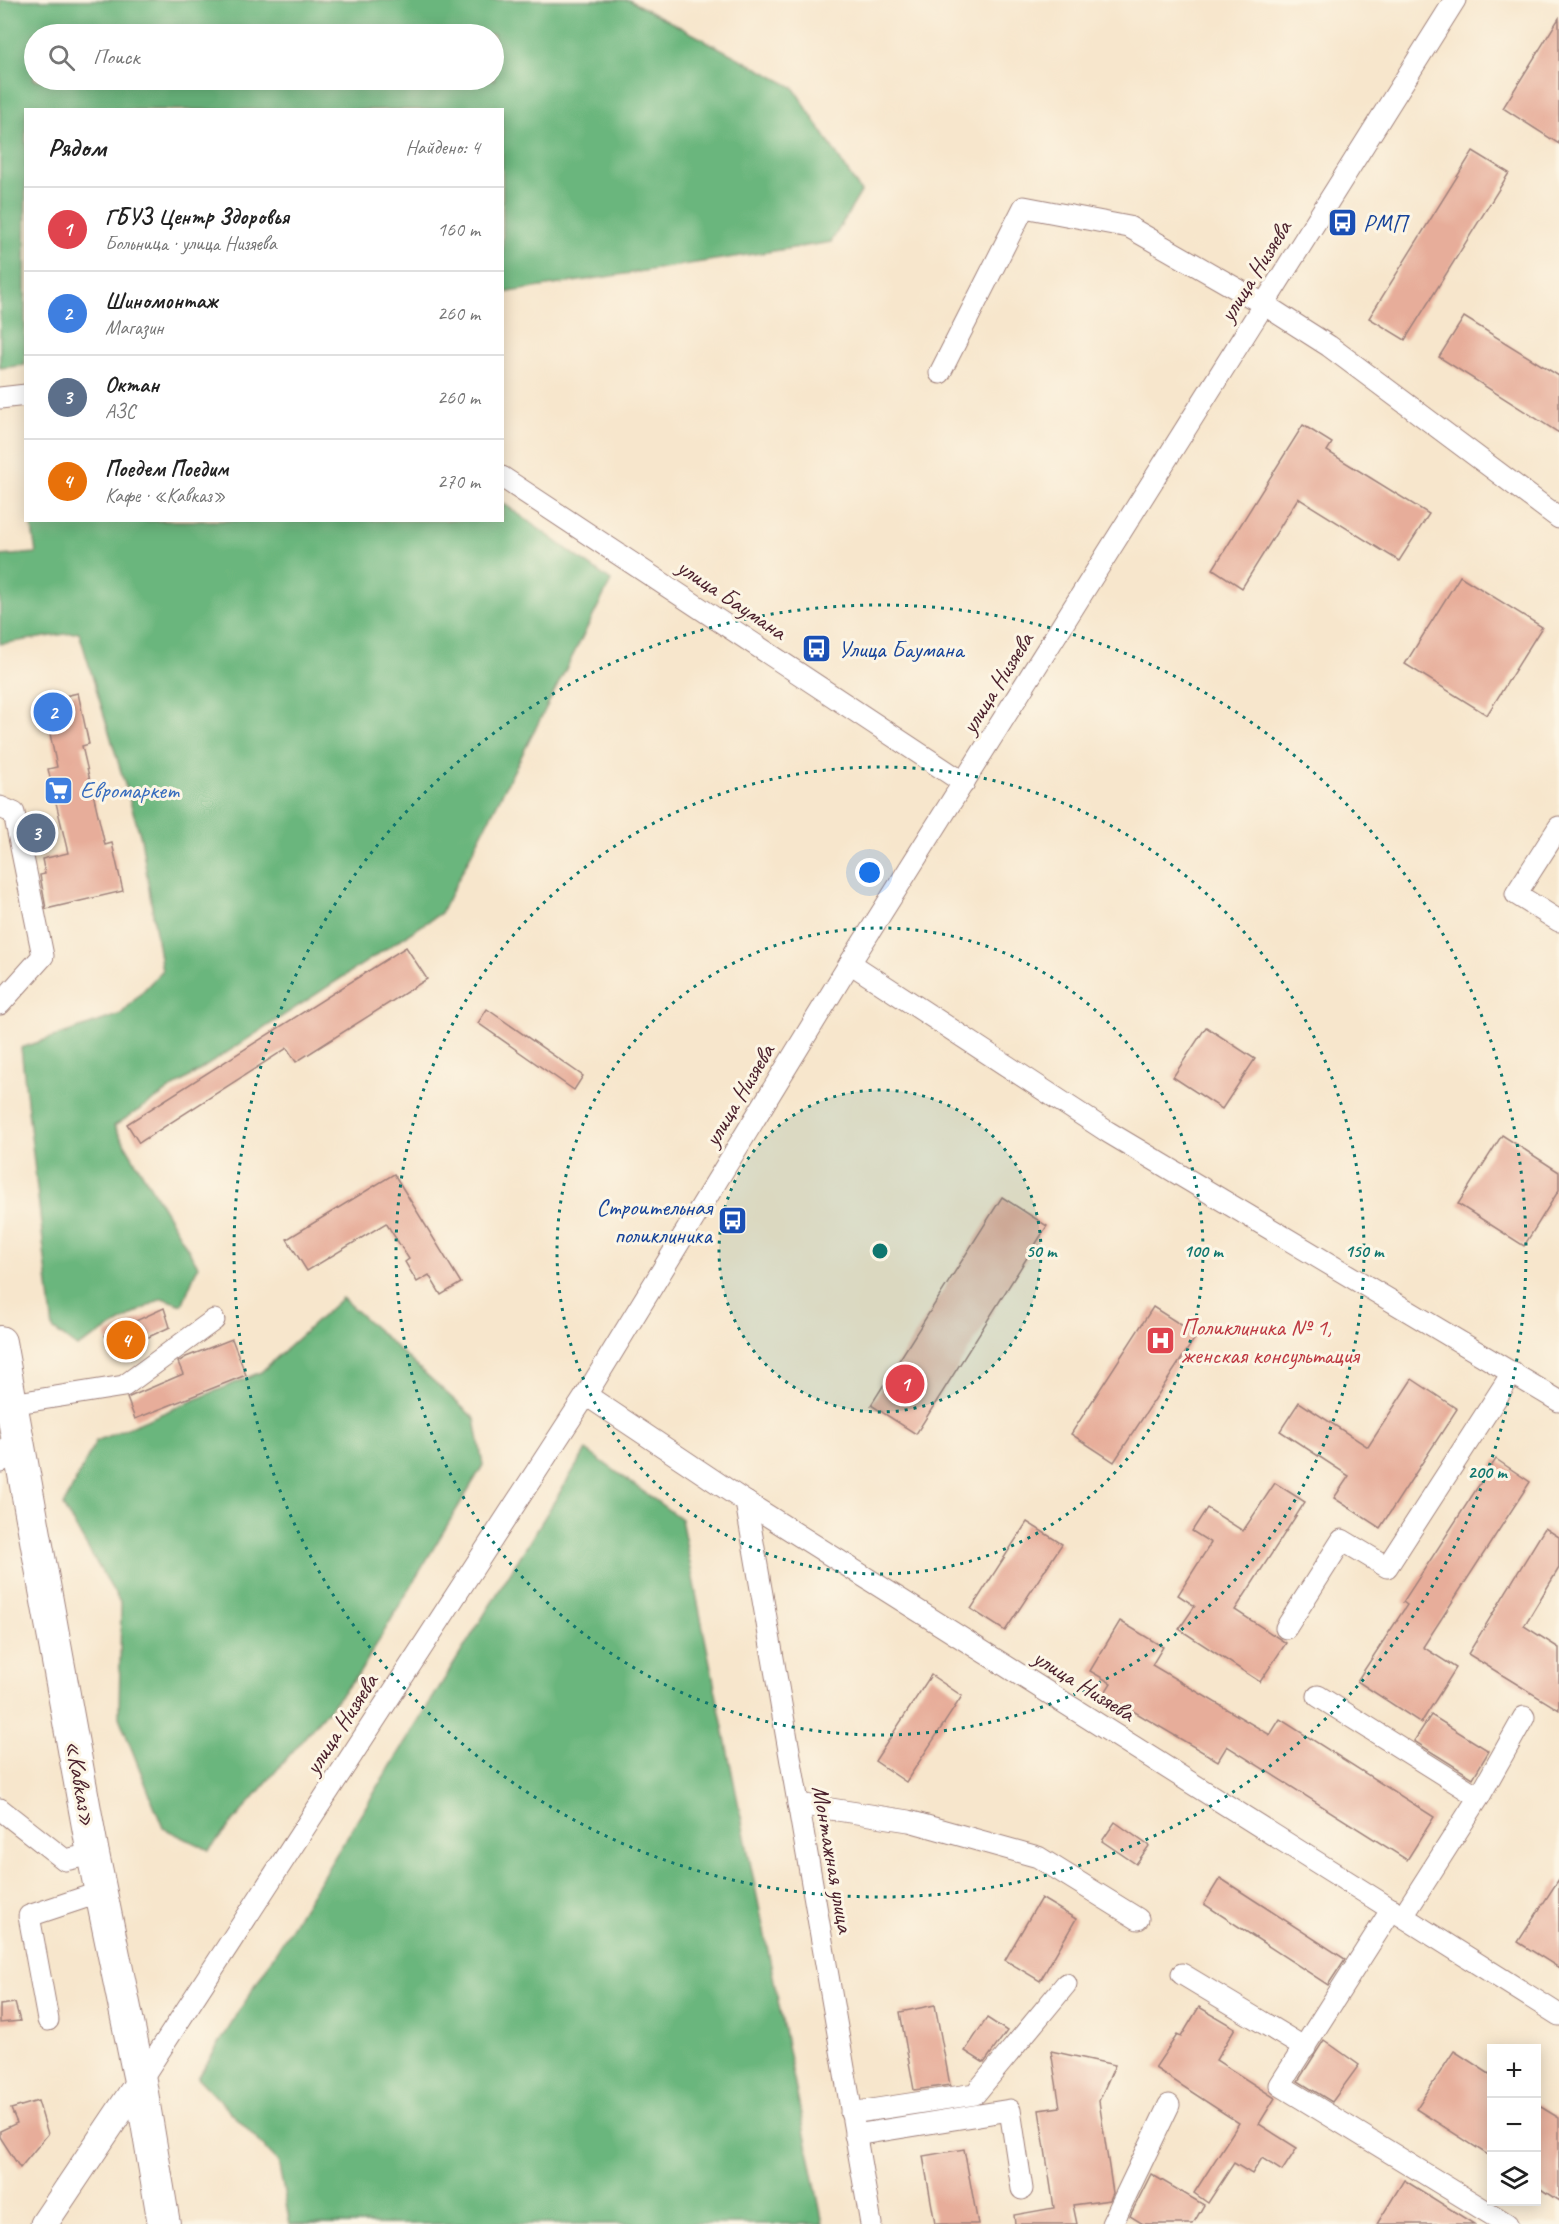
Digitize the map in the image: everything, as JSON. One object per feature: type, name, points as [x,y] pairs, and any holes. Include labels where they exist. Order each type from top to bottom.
[{"type":"highway","name":"«Кавказ»","points":[[0,1342],[93,1854],[140,2081],[164,2224]]},
{"type":"main road","points":[[44,2224],[140,2081]]},
{"type":"main road","points":[[62,2224],[140,2081]]},
{"type":"street","name":"улица Низяева","points":[[140,2081],[586,1395],[850,963],[1455,0]]},
{"type":"street","points":[[940,373],[1024,207],[1128,227],[1265,305],[1329,346],[1559,518]]},
{"type":"street","points":[[0,398],[24,395]]},
{"type":"street","name":"улица Баумана","points":[[504,478],[964,783]]},
{"type":"street","points":[[0,807],[14,813],[43,956],[0,1004]]},
{"type":"street","points":[[1559,826],[1516,894],[1559,921]]},
{"type":"street","points":[[850,963],[1108,1132],[1559,1401]]},
{"type":"street","points":[[0,1462],[14,1419],[124,1386],[214,1320]]},
{"type":"street","points":[[1286,1628],[1342,1540],[1387,1567],[1513,1372]]},
{"type":"street","name":"улица Низяева","points":[[586,1395],[746,1502],[1559,2014]]},
{"type":"street","name":"Монтажная улица","points":[[746,1502],[871,2224]]},
{"type":"street","points":[[1318,1696],[1479,1797]]},
{"type":"street","points":[[1507,2224],[1280,2085],[1479,1797],[1524,1718]]},
{"type":"street","points":[[798,1804],[909,1821],[1038,1857],[1138,1919]]},
{"type":"street","points":[[0,1809],[66,1860],[93,1854]]},
{"type":"street","points":[[48,2020],[29,1916],[101,1892]]},
{"type":"street","points":[[1182,1974],[1305,2048]]},
{"type":"street","points":[[851,2113],[975,2094],[1066,1984]]},
{"type":"street","points":[[1112,2224],[1169,2105]]},
{"type":"street","points":[[855,2135],[1010,2110],[1022,2189]]},
{"type":"green space","points":[[0,0],[629,0],[793,87],[861,192],[831,242],[504,293],[504,108],[24,108],[24,365],[0,368]]},
{"type":"green space","points":[[504,504],[611,581],[441,913],[114,1126],[198,1266],[182,1305],[162,1298],[77,1347],[53,1329],[21,1048],[121,1014],[162,971],[141,838],[79,632],[0,644],[0,556],[36,553],[31,522],[504,522]]},
{"type":"green space","points":[[342,1298],[475,1419],[483,1465],[360,1672],[209,1850],[163,1828],[119,1717],[121,1604],[63,1506],[96,1441],[261,1372]]},
{"type":"green space","points":[[586,1450],[681,1519],[823,2224],[290,2224],[278,2161],[198,2078]]},
{"type":"building","points":[[1559,18],[1559,144],[1503,108]]},
{"type":"building","points":[[1473,151],[1509,173],[1405,340],[1369,318]]},
{"type":"building","points":[[1464,317],[1559,376],[1559,433],[1439,357]]},
{"type":"building","points":[[1303,425],[1332,443],[1327,451],[1429,514],[1399,561],[1298,498],[1242,588],[1213,569]]},
{"type":"building","points":[[1460,576],[1542,627],[1487,715],[1405,664]]},
{"type":"building","points":[[78,693],[89,744],[82,746],[105,845],[112,843],[123,891],[46,909],[40,875],[45,874],[42,859],[68,853],[48,769],[57,767],[43,701]]},
{"type":"building","points":[[406,947],[427,979],[296,1062],[287,1048],[139,1143],[127,1124]]},
{"type":"building","points":[[487,1009],[583,1076],[574,1090],[478,1023]]},
{"type":"building","points":[[1206,1027],[1255,1059],[1222,1109],[1173,1077]]},
{"type":"building","points":[[1502,1135],[1559,1172],[1559,1190],[1524,1246],[1458,1204]]},
{"type":"building","points":[[394,1174],[461,1283],[441,1295],[429,1275],[417,1282],[405,1262],[409,1259],[386,1223],[307,1271],[287,1239]]},
{"type":"building","points":[[1002,1197],[1047,1226],[916,1434],[871,1405]]},
{"type":"building","points":[[1153,1307],[1197,1335],[1114,1462],[1071,1434]]},
{"type":"building","points":[[164,1308],[170,1327],[114,1353],[105,1335]]},
{"type":"building","points":[[232,1339],[246,1375],[135,1419],[127,1398],[183,1374],[178,1362],[186,1357]]},
{"type":"building","points":[[1412,1379],[1457,1409],[1380,1528],[1334,1498],[1349,1476],[1280,1431],[1299,1402],[1368,1447]]},
{"type":"building","points":[[1496,1459],[1530,1482],[1423,1647],[1456,1668],[1421,1723],[1357,1681],[1407,1605],[1403,1602]]},
{"type":"building","points":[[1275,1483],[1305,1502],[1235,1610],[1286,1643],[1260,1682],[1179,1629],[1195,1606],[1178,1595],[1211,1543],[1192,1531],[1207,1508],[1243,1531]]},
{"type":"building","points":[[1027,1522],[1062,1544],[1005,1631],[971,1609]]},
{"type":"building","points":[[1545,1528],[1559,1537],[1559,1568],[1524,1626],[1559,1648],[1559,1710],[1468,1654]]},
{"type":"building","points":[[1120,1621],[1163,1647],[1152,1665],[1270,1735],[1280,1719],[1434,1817],[1407,1860],[1227,1746],[1218,1761],[1104,1694],[1111,1683],[1090,1671]]},
{"type":"building","points":[[931,1675],[962,1696],[906,1782],[875,1761]]},
{"type":"building","points":[[1431,1715],[1489,1751],[1473,1778],[1414,1741]]},
{"type":"building","points":[[1115,1822],[1149,1846],[1136,1864],[1102,1841]]},
{"type":"building","points":[[1220,1878],[1345,1959],[1328,1985],[1204,1904]]},
{"type":"building","points":[[1559,1879],[1559,1968],[1518,1942]]},
{"type":"building","points":[[1041,1898],[1076,1919],[1040,1981],[1005,1960]]},
{"type":"building","points":[[15,2003],[20,2021],[0,2023],[0,2005]]},
{"type":"building","points":[[935,2005],[950,2085],[914,2090],[900,2012]]},
{"type":"building","points":[[1199,2007],[1235,2028],[1216,2060],[1275,2098],[1259,2124],[1297,2148],[1282,2171],[1262,2158],[1252,2174],[1234,2163],[1208,2203],[1194,2193],[1239,2123],[1155,2068],[1177,2035],[1181,2037]]},
{"type":"building","points":[[987,2018],[1007,2031],[984,2063],[965,2051]]},
{"type":"building","points":[[1324,2040],[1359,2065],[1332,2102],[1298,2081]]},
{"type":"building","points":[[1051,2051],[1115,2065],[1099,2101],[1113,2193],[1110,2200],[1073,2205],[1077,2224],[1015,2224],[1014,2215],[1054,2208],[1039,2110],[1060,2107]]},
{"type":"building","points":[[1454,2051],[1487,2072],[1487,2154],[1416,2109]]},
{"type":"building","points":[[38,2101],[48,2134],[20,2168],[0,2137],[0,2131],[17,2123],[11,2109]]},
{"type":"building","points":[[1541,2107],[1559,2118],[1559,2201],[1541,2189]]},
{"type":"building","points":[[964,2149],[978,2224],[935,2224],[923,2156]]},
{"type":"building","points":[[1151,2174],[1204,2205],[1193,2224],[1143,2224],[1130,2216]]},
{"type":"building","points":[[1404,2180],[1474,2224],[1377,2224]]},
{"type":"place","name":"РМП","points":[[1342,223]]},
{"type":"place","name":"Улица Баумана","points":[[817,649]]},
{"type":"place","name":"Шиномонтаж","points":[[53,712]]},
{"type":"place","name":"Евромаркет","points":[[59,790]]},
{"type":"place","name":"Октан","points":[[36,833]]},
{"type":"place","name":"Строительная поликлиника","points":[[733,1221]]},
{"type":"place","name":"Поедем Поедим","points":[[126,1340]]},
{"type":"place","name":"Поликлиника № 1, женская консультация","points":[[1160,1341]]},
{"type":"place","name":"ГБУЗ Центр Здоровья","points":[[905,1384]]}]
